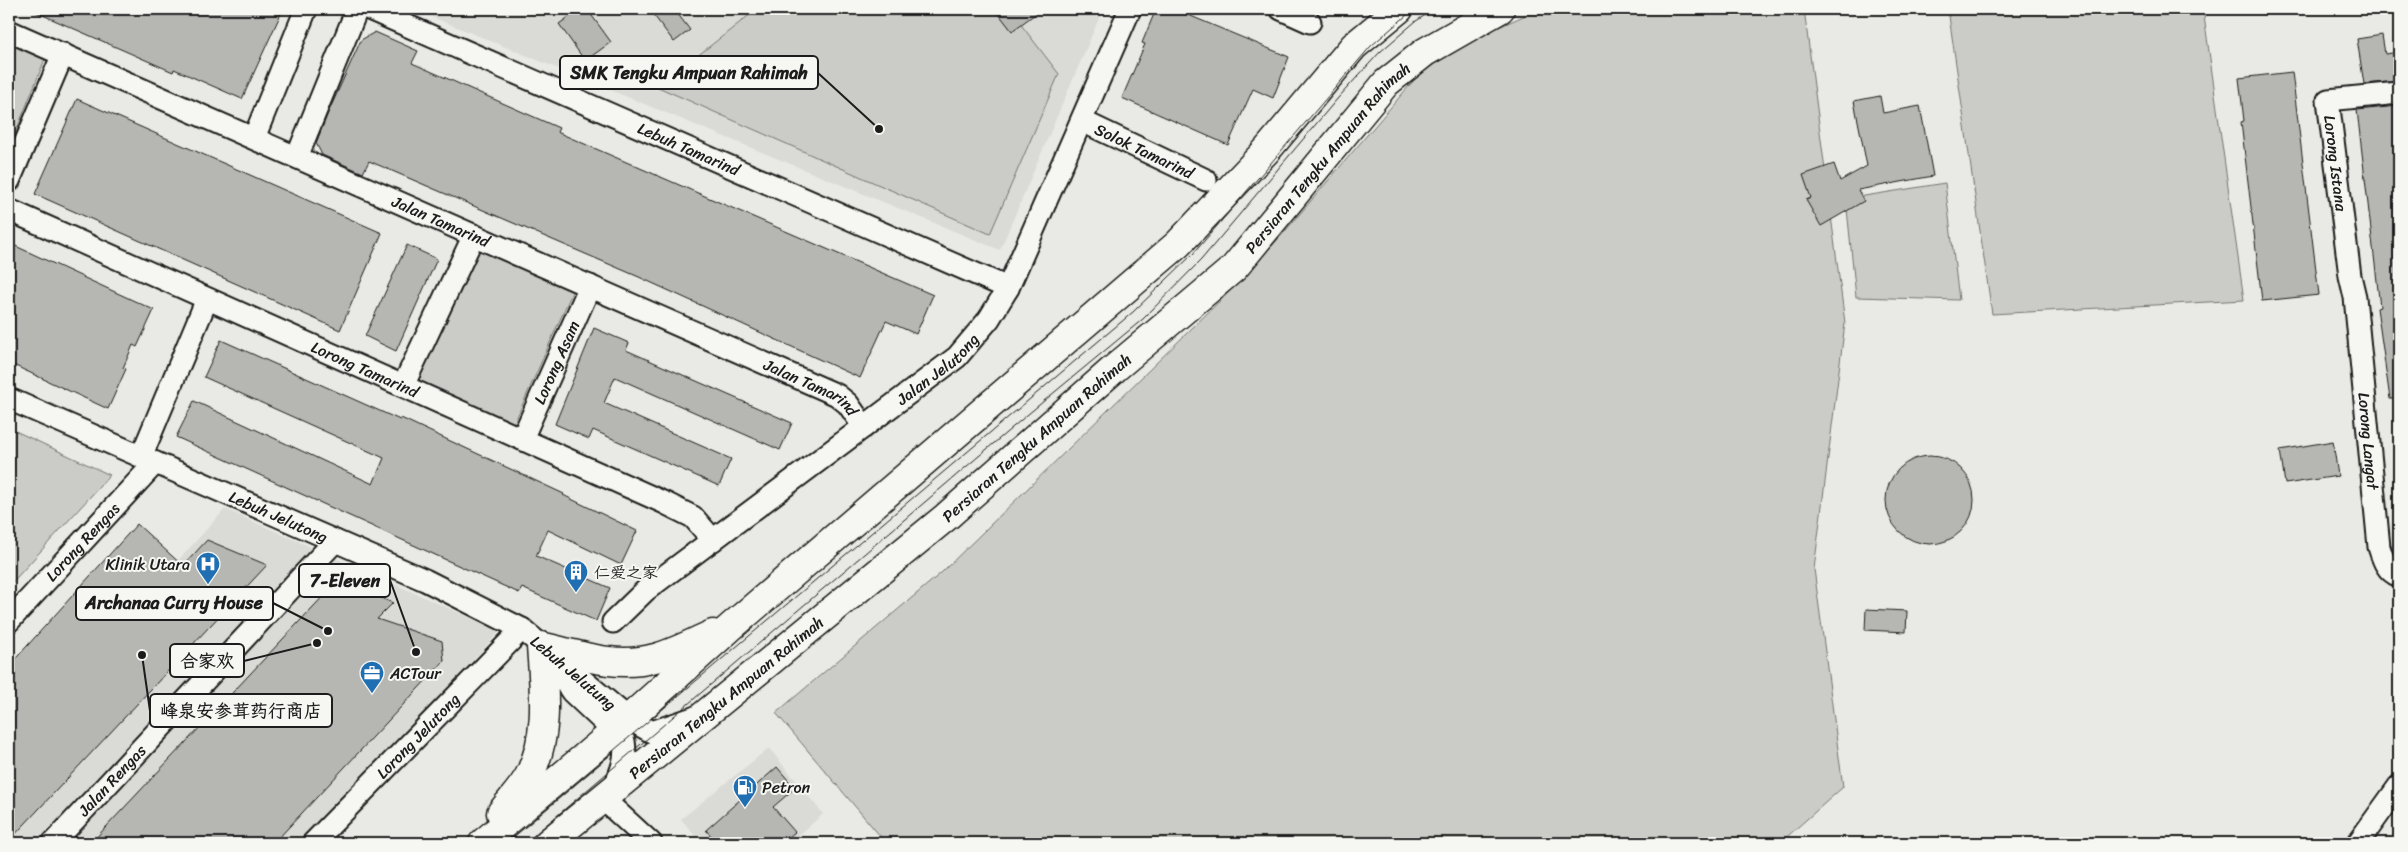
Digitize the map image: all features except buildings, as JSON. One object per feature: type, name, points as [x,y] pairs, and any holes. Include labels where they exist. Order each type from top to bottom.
[{"type":"highway","points":[[483,843],[622,726],[732,626],[1178,244],[1267,150],[1354,46],[1399,9]]},
{"type":"highway","name":"Persiaran Tengku Ampuan Rahimah","points":[[548,843],[946,517],[1114,368],[1234,268],[1386,83],[1425,52],[1500,9]]},
{"type":"highway","points":[[473,843],[500,815],[529,777],[538,757],[544,718],[532,637],[606,662],[637,662],[657,658],[732,626]]},
{"type":"street","points":[[254,138],[306,9]]},
{"type":"street","points":[[297,157],[357,9]]},
{"type":"street","name":"Lebuh Tamarind","points":[[369,9],[1008,288]]},
{"type":"street","name":"Jalan Jelutong","points":[[613,622],[646,590],[957,357],[989,319],[1008,288],[1130,9]]},
{"type":"street","points":[[1281,9],[1310,22]]},
{"type":"street","name":"Jalan Tamarind","points":[[9,31],[837,394],[848,404],[864,427]]},
{"type":"street","points":[[9,181],[63,54]]},
{"type":"street","name":"Lorong Istana","points":[[2355,297],[2350,276],[2328,100],[2399,93]]},
{"type":"street","name":"Solok Tamarind","points":[[1082,121],[1206,180]]},
{"type":"street","name":"Lorong Tamarind","points":[[9,210],[686,513],[693,517],[714,540]]},
{"type":"street","points":[[403,386],[474,235]]},
{"type":"street","name":"Lorong Asam","points":[[522,439],[590,286]]},
{"type":"street","name":"Lorong Langat","points":[[2355,297],[2379,547],[2384,563],[2393,574],[2399,576]]},
{"type":"street","points":[[148,460],[207,298]]},
{"type":"street","name":"Lebuh Jelutong","points":[[9,399],[425,580],[532,637]]},
{"type":"street","name":"Lorong Rengas","points":[[9,621],[148,460]]},
{"type":"street","name":"Jalan Rengas","points":[[53,843],[335,541]]},
{"type":"street","name":"Lebuh Jelutung","points":[[532,637],[622,726],[652,732],[709,712]]},
{"type":"street","name":"Lorong Jelutong","points":[[313,843],[532,637]]},
{"type":"street","name":"Lebuh Jelutung","points":[[608,793],[623,769],[626,751],[622,726]]},
{"type":"street","points":[[2358,843],[2399,786]]},
{"type":"street","points":[[608,793],[651,843]]},
{"type":"shaded area","points":[[413,9],[1103,9],[1000,250]]},
{"type":"shaded area","points":[[757,9],[1009,9],[1059,74],[990,234],[658,87]]},
{"type":"shaded area","points":[[1539,9],[1804,9],[1845,323],[1814,569],[1843,787],[1780,843],[886,843],[776,713],[941,573],[1229,292],[1281,236],[1420,73],[1481,35]]},
{"type":"shaded area","points":[[1948,9],[2203,9],[2244,300],[1992,314]]},
{"type":"shaded area","points":[[9,42],[45,59],[9,149]]},
{"type":"shaded area","points":[[1945,183],[1959,300],[1856,297],[1846,199]]},
{"type":"shaded area","points":[[477,245],[574,288],[513,426],[417,384]]},
{"type":"shaded area","points":[[9,428],[110,475],[9,586]]},
{"type":"shaded area","points":[[225,509],[500,631],[304,843],[9,843],[9,747]]},
{"type":"shaded area","points":[[769,748],[823,814],[790,843],[701,843],[681,819]]},
{"type":"tram line","points":[[504,843],[1133,312],[1193,254],[1371,46],[1414,9]]},
{"type":"tram line","points":[[525,843],[1027,415],[1143,319],[1201,260],[1338,98],[1380,52],[1416,21],[1435,9]]},
{"type":"place","name":"SMK Tengku Ampuan Rahimah","points":[[879,129]]},
{"type":"place","name":"Klinik Utara","points":[[208,585]]},
{"type":"place","name":"仁爱之家","points":[[576,593]]},
{"type":"place","name":"Archanaa Curry House","points":[[328,631]]},
{"type":"place","name":"合家欢","points":[[317,643]]},
{"type":"place","name":"7-Eleven","points":[[416,652]]},
{"type":"place","name":"峰泉安参茸药行商店","points":[[142,655]]},
{"type":"place","name":"ACTour","points":[[372,694]]},
{"type":"place","name":"Petron","points":[[745,808]]}]
